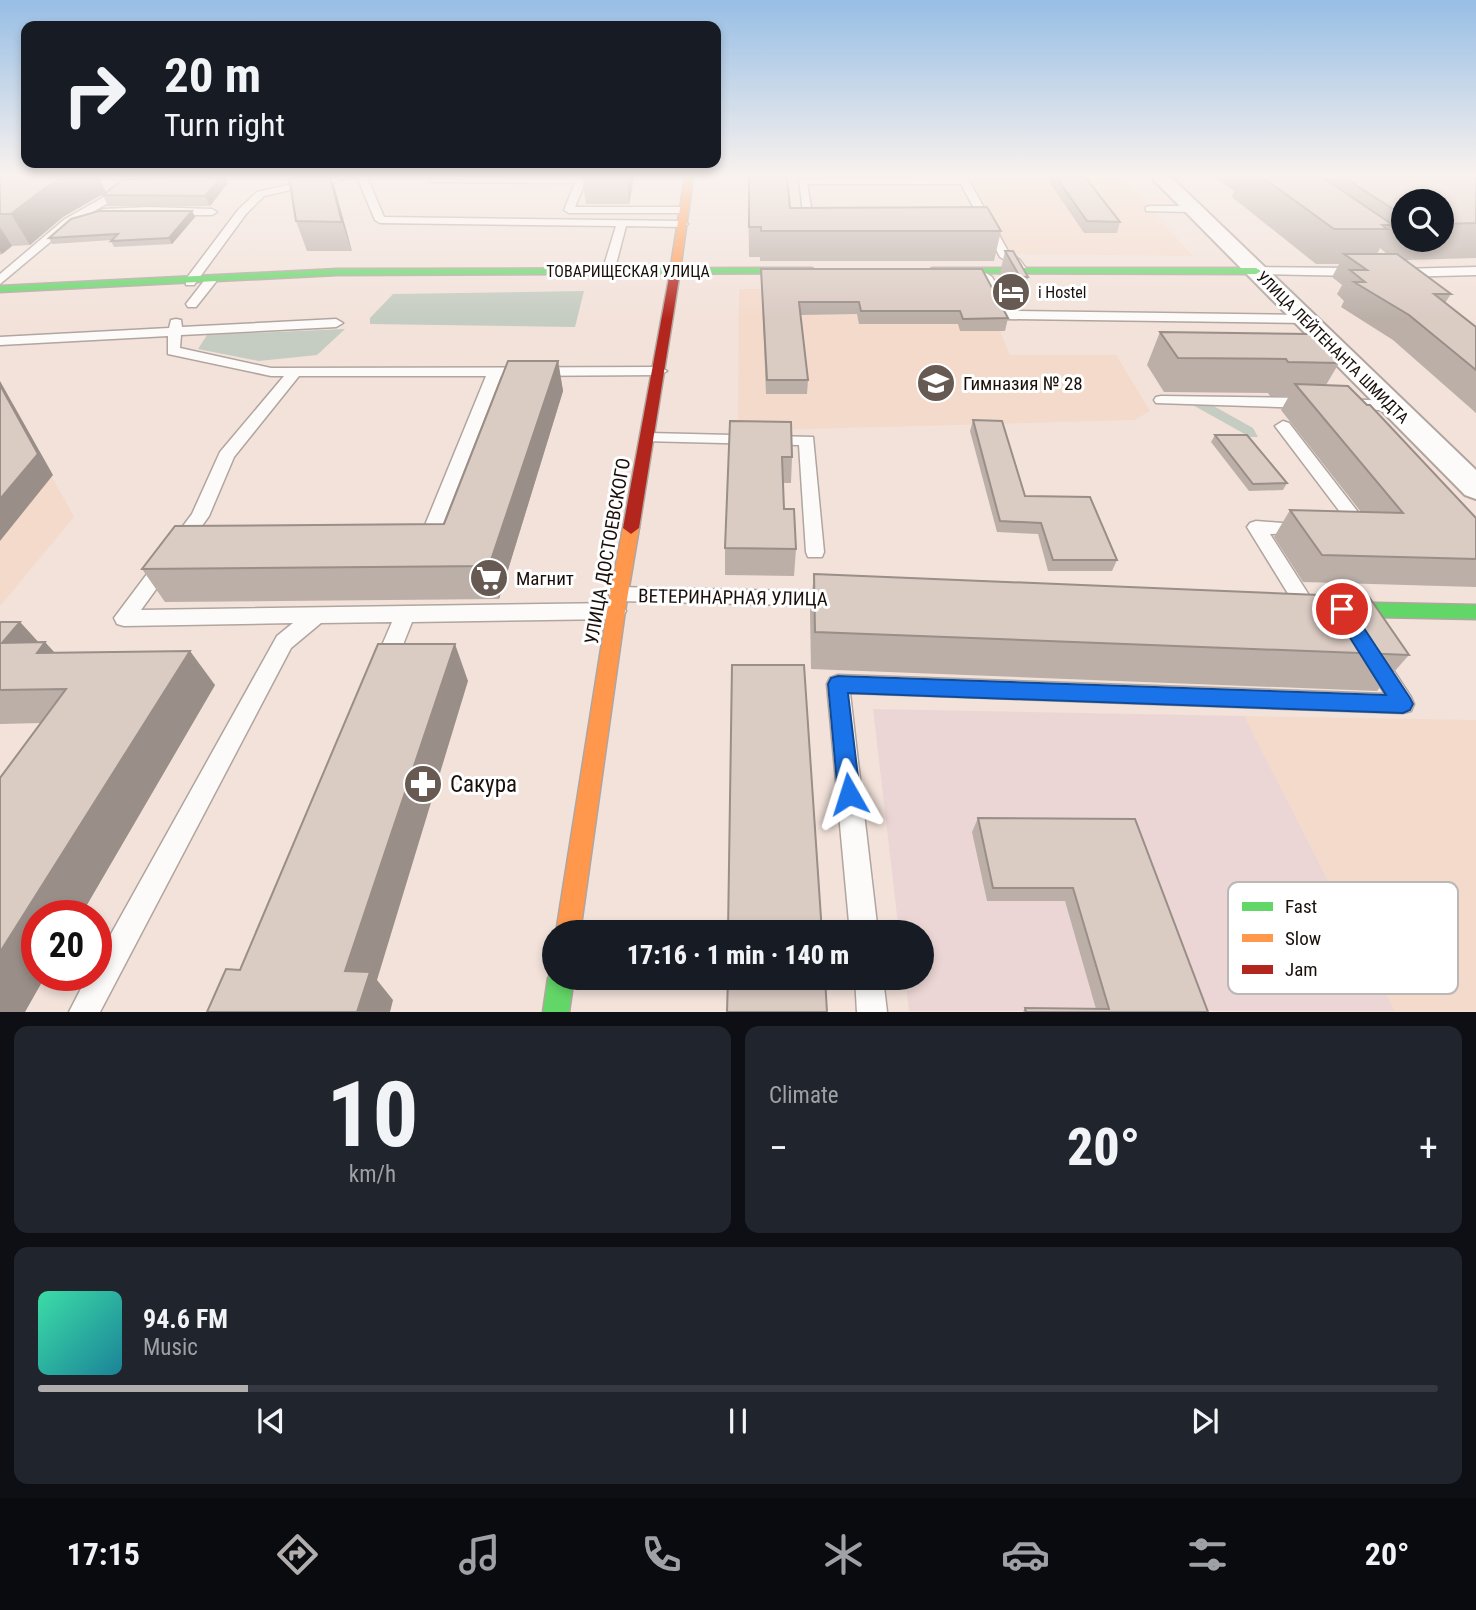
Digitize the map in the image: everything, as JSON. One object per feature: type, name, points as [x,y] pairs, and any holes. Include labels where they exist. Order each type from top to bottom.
[{"type":"street","name":"УЛИЦА ДОСТОЕВСКОГО","points":[[570,920],[618,603],[660,371],[683,224]]},
{"type":"street","name":"УЛИЦА ЛЕЙТЕНАНТА ШМИДТА","points":[[1207,224],[1476,488]]},
{"type":"street","name":"ТОВАРИЩЕСКАЯ УЛИЦА","points":[[0,289],[190,282],[337,272],[832,271]]},
{"type":"street","points":[[914,271],[1255,271]]},
{"type":"street","points":[[1307,608],[1476,612]]},
{"type":"street","points":[[556,1012],[559,990]]},
{"type":"lane","points":[[0,280],[65,224]]},
{"type":"lane","points":[[190,282],[235,224]]},
{"type":"lane","points":[[608,272],[622,224]]},
{"type":"lane","points":[[809,224],[810,230],[824,230]]},
{"type":"lane","points":[[986,224],[1004,255],[1016,262],[1021,271]]},
{"type":"lane","points":[[975,230],[989,230]]},
{"type":"lane","points":[[1422,289],[1392,269],[1476,271]]},
{"type":"lane","points":[[983,271],[1007,315],[1304,319]]},
{"type":"lane","points":[[1255,271],[1374,272]]},
{"type":"lane","points":[[192,304],[211,280]]},
{"type":"lane","points":[[0,341],[175,328],[336,323]]},
{"type":"lane","points":[[175,328],[173,351],[271,372],[660,371]]},
{"type":"lane","points":[[188,532],[200,516],[226,456],[295,372]]},
{"type":"lane","points":[[404,531],[431,531],[495,372]]},
{"type":"lane","points":[[1161,400],[1392,405]]},
{"type":"lane","points":[[1283,426],[1362,530],[1340,530]]},
{"type":"lane","points":[[648,438],[807,440],[815,552]]},
{"type":"lane","points":[[1307,608],[1256,527],[1316,529]]},
{"type":"lane","points":[[188,532],[214,532]]},
{"type":"lane","name":"ВЕТЕРИНАРНАЯ УЛИЦА","points":[[188,532],[124,618],[405,614],[618,603],[847,599]]},
{"type":"lane","points":[[1279,608],[1307,608]]},
{"type":"lane","points":[[863,920],[838,684],[1403,704],[1342,609]]},
{"type":"lane","points":[[374,691],[405,614]]},
{"type":"lane","points":[[84,1012],[284,642],[316,616]]},
{"type":"lane","points":[[870,990],[872,1012]]},
{"type":"shaded area","points":[[996,224],[1164,224],[1193,256],[1011,254]]},
{"type":"shaded area","name":"Гимназия № 28","points":[[739,289],[982,289],[1010,355],[1116,355],[1150,411],[1135,420],[738,431]]},
{"type":"shaded area","points":[[584,291],[575,327],[370,324],[370,318],[393,294]]},
{"type":"shaded area","points":[[345,329],[317,355],[259,361],[198,349],[207,335]]},
{"type":"shaded area","points":[[0,382],[74,517],[0,606]]},
{"type":"shaded area","points":[[1191,404],[1210,404],[1253,428],[1258,437],[1250,437]]},
{"type":"shaded area","points":[[873,709],[1244,716],[1329,882],[1228,882],[1228,994],[1386,994],[1395,1011],[909,1011],[906,990],[934,990],[934,920],[897,920]]},
{"type":"shaded area","points":[[1244,716],[1476,720],[1476,1011],[1395,1011],[1386,994],[1458,994],[1458,882],[1329,882]]},
{"type":"building","points":[[65,224],[181,224],[169,238],[111,241],[118,234],[49,238]]},
{"type":"building","points":[[749,224],[997,224],[1001,231],[761,231],[761,227],[749,227]]},
{"type":"building","points":[[1327,224],[1391,224],[1382,225],[1387,229],[1334,229]]},
{"type":"building","points":[[1005,251],[1013,251],[1028,277],[1020,277]]},
{"type":"building","points":[[1344,254],[1397,254],[1451,294],[1434,294],[1476,327],[1476,370],[1409,315],[1354,282],[1365,282],[1350,270],[1367,270]]},
{"type":"building","points":[[761,269],[982,269],[1008,318],[963,319],[960,311],[861,311],[859,302],[799,302],[808,380],[767,380]]},
{"type":"building","points":[[1160,332],[1310,334],[1339,363],[1288,362],[1286,359],[1178,358]]},
{"type":"building","points":[[508,361],[558,361],[489,566],[142,569],[175,526],[444,524]]},
{"type":"building","points":[[1295,384],[1348,386],[1370,405],[1476,518],[1476,559],[1322,555],[1290,510],[1403,513]]},
{"type":"building","points":[[0,385],[38,454],[0,499]]},
{"type":"building","points":[[973,420],[1002,421],[1025,496],[1090,497],[1117,560],[1053,560],[1041,523],[1000,521]]},
{"type":"building","points":[[730,421],[791,422],[792,457],[782,457],[784,509],[794,509],[796,549],[725,548]]},
{"type":"building","points":[[1215,435],[1247,435],[1287,483],[1253,484]]},
{"type":"building","points":[[814,574],[1369,597],[1409,655],[815,632]]},
{"type":"building","points":[[0,622],[20,622],[2,643],[45,642],[37,653],[190,651],[33,900],[21,900],[21,919],[0,952],[0,778],[66,689],[0,690]]},
{"type":"building","points":[[378,644],[455,644],[345,971],[370,972],[357,1012],[207,1012],[226,969],[240,970]]},
{"type":"building","points":[[732,665],[804,665],[821,920],[728,920]]},
{"type":"building","points":[[978,818],[1135,819],[1208,1012],[1026,1012],[1025,1008],[1109,1009],[1073,888],[993,888]]},
{"type":"building","points":[[728,990],[826,990],[827,1012],[727,1012]]},
{"type":"traffic: fast","points":[[0,289],[337,272],[812,271]]},
{"type":"traffic: fast","points":[[932,271],[1256,271]]},
{"type":"traffic: fast","points":[[1328,609],[1476,612]]},
{"type":"traffic: fast","points":[[556,1012],[559,990]]},
{"type":"traffic: slow","points":[[674,278],[682,224]]},
{"type":"traffic: slow","points":[[570,920],[631,528]]},
{"type":"traffic: jam","points":[[631,528],[674,278]]},
{"type":"place","name":"i Hostel","points":[[1011,292]]},
{"type":"place","name":"Гимназия № 28","points":[[936,383]]},
{"type":"place","name":"Магнит","points":[[489,578]]},
{"type":"place","name":"Сакура","points":[[423,784]]},
{"type":"route","points":[[849,794],[838,684],[1403,704],[1342,609]]}]
